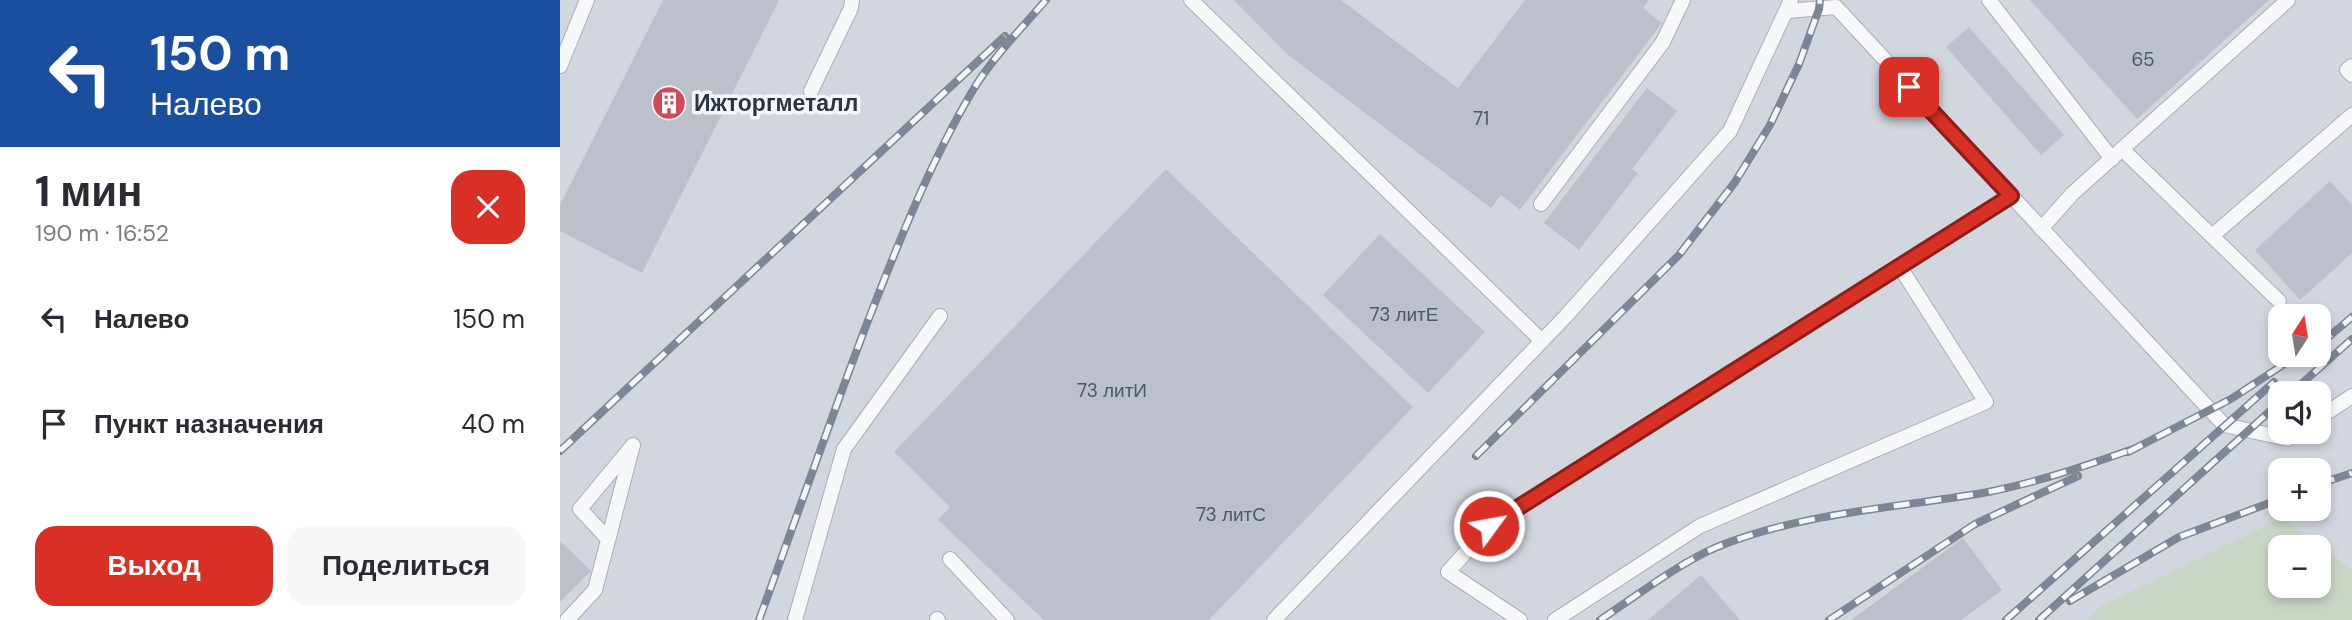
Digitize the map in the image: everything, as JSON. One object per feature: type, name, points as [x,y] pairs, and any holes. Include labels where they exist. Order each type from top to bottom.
[{"type":"lane","points":[[560,66],[587,0]]},
{"type":"lane","points":[[811,91],[851,8],[852,0]]},
{"type":"lane","points":[[1191,0],[1542,341]]},
{"type":"lane","points":[[1541,204],[1663,42],[1683,0]]},
{"type":"lane","points":[[1989,0],[2117,154],[2212,236],[2279,301]]},
{"type":"lane","points":[[2041,229],[2072,194],[2288,0]]},
{"type":"lane","points":[[1274,620],[1542,341],[1730,131],[1789,5],[1836,4],[2224,425],[2268,435]]},
{"type":"lane","points":[[2352,66],[2347,70],[2352,75]]},
{"type":"lane","points":[[2212,236],[2352,115]]},
{"type":"lane","points":[[1520,620],[1448,572],[1489,526],[2011,196]]},
{"type":"lane","points":[[1555,620],[1700,526],[1986,402],[1900,267]]},
{"type":"lane","points":[[795,620],[844,449],[940,316]]},
{"type":"lane","points":[[2331,410],[2352,396]]},
{"type":"lane","points":[[566,620],[595,590],[633,445],[580,509],[608,539]]},
{"type":"lane","points":[[950,559],[1007,620]]},
{"type":"shaded area","points":[[560,0],[2352,0],[2352,620],[560,620]]},
{"type":"green space","points":[[2276,521],[2286,521],[2305,535],[2268,535],[2268,598],[2331,598],[2331,554],[2352,570],[2352,620],[2088,620],[2100,607]]},
{"type":"building","name":"Ижторгметалл","points":[[663,0],[779,0],[642,273],[560,231],[560,205]]},
{"type":"building","points":[[1234,0],[1341,0],[1458,88],[1525,0],[1649,0],[1643,8],[1662,23],[1520,210],[1501,195],[1491,208],[1287,54]]},
{"type":"building","points":[[2030,0],[2269,0],[2137,119]]},
{"type":"building","points":[[1969,27],[2064,135],[2041,155],[1946,47]]},
{"type":"building","points":[[1647,88],[1677,111],[1632,169],[1638,173],[1579,250],[1544,223]]},
{"type":"building","points":[[1166,169],[1413,407],[1209,620],[1044,620],[938,520],[950,507],[894,452]]},
{"type":"building","points":[[2330,181],[2352,205],[2352,253],[2300,300],[2255,250]]},
{"type":"building","points":[[1380,234],[1485,332],[1428,393],[1323,295]]},
{"type":"building","points":[[1963,538],[2002,590],[1961,620],[1851,620]]},
{"type":"building","points":[[560,541],[591,571],[560,602]]},
{"type":"building","points":[[1701,575],[1740,620],[1648,620]]},
{"type":"railway","points":[[759,620],[864,331],[927,178],[973,90],[989,66],[1046,0]]},
{"type":"railway","points":[[1476,456],[1679,255],[1735,182],[1770,125],[1799,64],[1820,0]]},
{"type":"railway","points":[[560,451],[1005,36]]},
{"type":"railway","points":[[2331,335],[2352,317]]},
{"type":"railway","points":[[2305,381],[2352,339]]},
{"type":"railway","points":[[2128,452],[2231,399],[2278,368]]},
{"type":"railway","points":[[2006,620],[2268,387]]},
{"type":"railway","points":[[2039,620],[2268,413]]},
{"type":"railway","points":[[1600,620],[1688,562],[1717,547],[1750,535],[1817,518],[2007,488],[2063,473],[2136,448]]},
{"type":"railway","points":[[2331,480],[2352,473]]},
{"type":"railway","points":[[1829,620],[1975,524],[2078,476]]},
{"type":"railway","points":[[2070,601],[2179,537],[2268,504]]},
{"type":"place","name":"Ижторгметалл","points":[[669,103]]},
{"type":"route","points":[[1489,526],[2011,196],[1909,87]]}]
